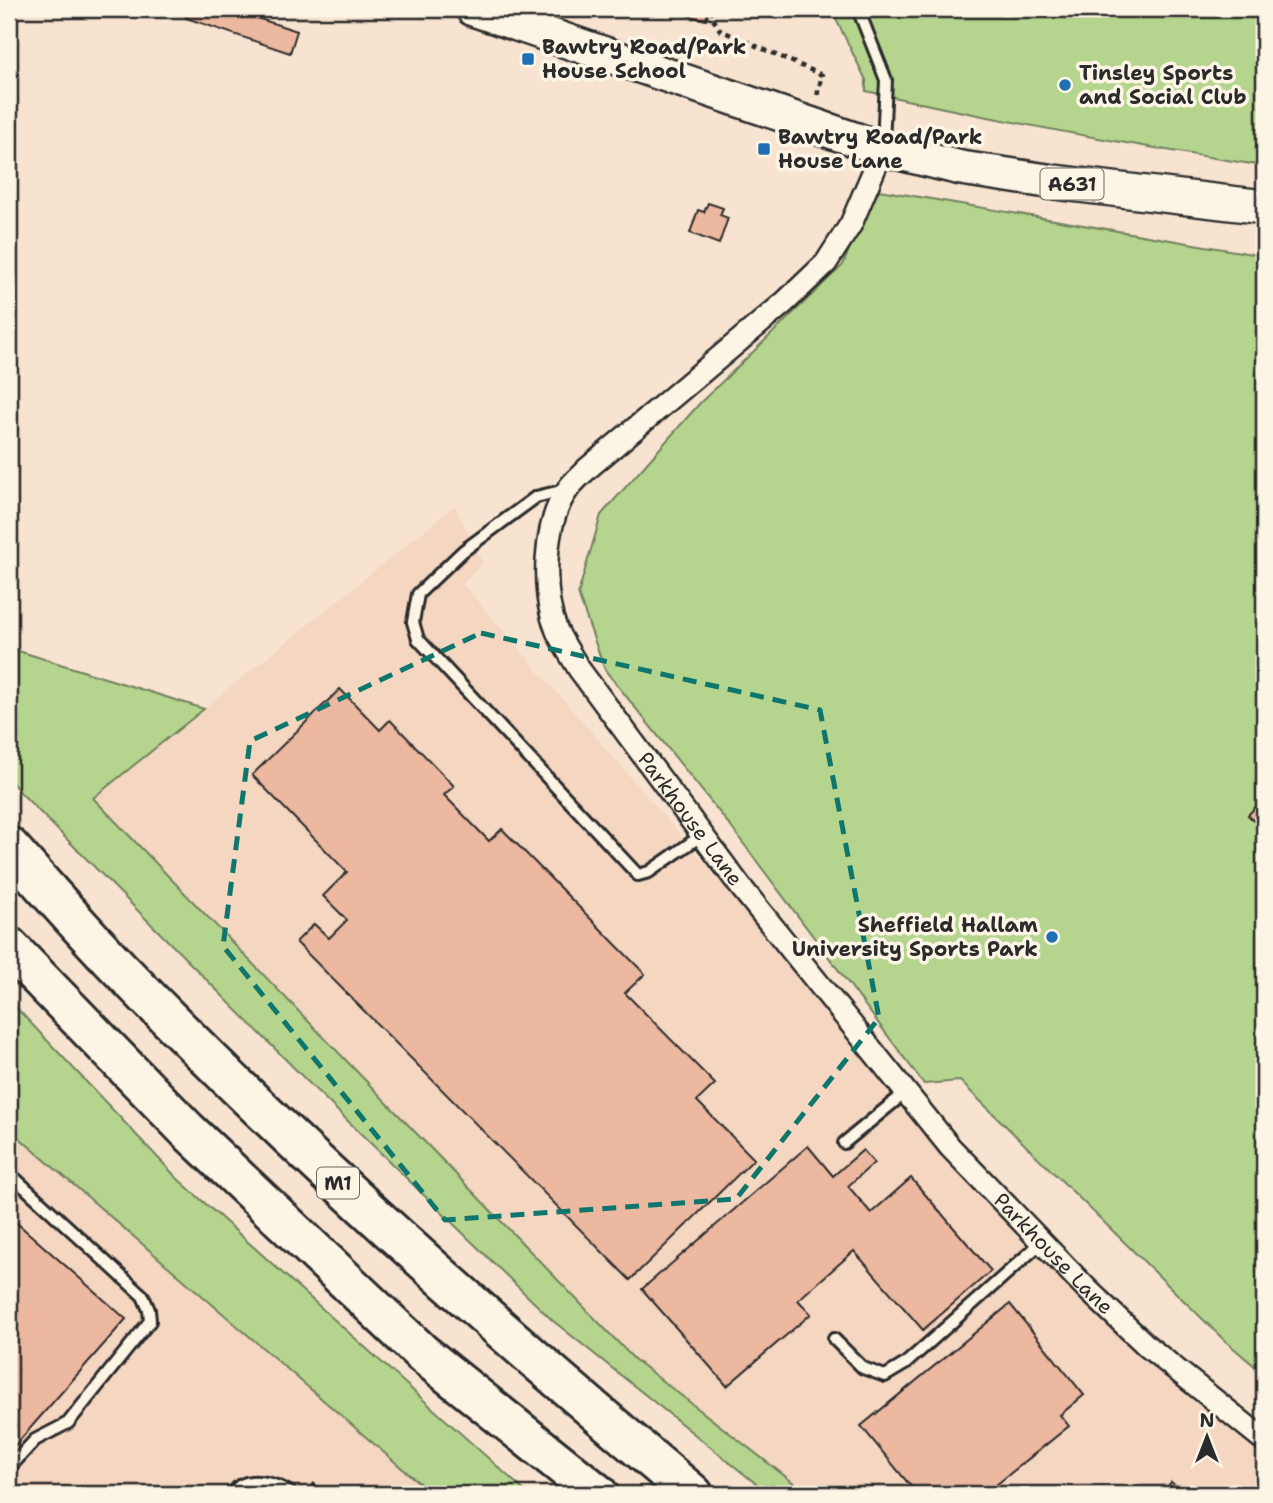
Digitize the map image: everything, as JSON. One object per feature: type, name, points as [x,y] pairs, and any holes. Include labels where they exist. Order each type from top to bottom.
[{"type":"highway","name":"M1","points":[[9,847],[118,967],[317,1164],[546,1370],[693,1494]]},
{"type":"highway","points":[[9,947],[187,1130],[422,1353],[598,1494]]},
{"type":"main road","name":"A631","points":[[473,9],[883,149],[961,168],[1264,207]]},
{"type":"street","name":"Parkhouse Lane","points":[[883,149],[851,224],[826,263],[785,302],[587,469],[568,489],[557,510],[549,537],[547,569],[557,631],[579,669],[740,886],[950,1147],[1147,1346],[1264,1440]]},
{"type":"lane","points":[[858,9],[886,80],[883,149]]},
{"type":"lane","points":[[568,489],[536,498],[463,551],[418,594],[413,622],[418,639],[638,876],[649,872],[702,835]]},
{"type":"lane","points":[[844,1143],[906,1093]]},
{"type":"lane","points":[[9,1173],[143,1296],[150,1321],[68,1423],[35,1440],[9,1468]]},
{"type":"lane","points":[[834,1339],[863,1368],[885,1376],[905,1364],[1042,1242]]},
{"type":"lane","points":[[233,1494],[241,1485],[262,1482],[283,1488],[292,1494]]},
{"type":"path","points":[[713,9],[713,19],[720,30],[822,75],[810,124]]},
{"type":"highlighted area","points":[[481,633],[820,710],[879,1018],[736,1199],[445,1220],[223,946],[250,741]]},
{"type":"shaded area","points":[[455,506],[482,563],[463,584],[950,1147],[1088,1290],[1264,1440],[1264,1494],[808,1494],[634,1359],[93,798]]},
{"type":"shaded area","points":[[9,1129],[432,1494],[9,1494]]},
{"type":"green space","name":"Tinsley Sports and Social Club","points":[[831,9],[1264,9],[1264,166],[1064,132],[866,91],[866,80]]},
{"type":"green space","name":"Sheffield Hallam University Sports Park","points":[[873,189],[1264,256],[1264,1374],[1223,1339],[960,1081],[924,1084],[728,823],[605,670],[578,594],[601,515],[700,403],[843,265]]},
{"type":"green space","points":[[9,648],[204,709],[93,798],[634,1359],[808,1494],[769,1494],[552,1320],[315,1089],[19,791],[9,779]]},
{"type":"green space","points":[[9,1000],[178,1179],[528,1494],[432,1494],[9,1129]]},
{"type":"building","points":[[190,9],[229,9],[297,31],[290,53],[186,18]]},
{"type":"building","points":[[664,9],[709,9],[706,20]]},
{"type":"building","points":[[708,203],[723,208],[720,215],[728,218],[719,244],[690,233],[698,210],[704,212]]},
{"type":"building","points":[[340,689],[380,730],[390,720],[454,786],[444,795],[489,841],[502,829],[645,974],[625,993],[715,1084],[697,1101],[754,1159],[630,1280],[296,942],[314,924],[329,938],[347,920],[323,896],[347,872],[252,775]]},
{"type":"building","points":[[1264,798],[1264,831],[1248,815]]},
{"type":"building","points":[[808,1146],[833,1176],[863,1150],[874,1163],[848,1186],[871,1213],[911,1178],[991,1271],[923,1330],[854,1251],[798,1300],[811,1314],[727,1386],[642,1289]]},
{"type":"building","points":[[9,1216],[126,1319],[12,1449],[9,1446]]},
{"type":"building","points":[[1010,1304],[1084,1395],[1060,1415],[1069,1426],[985,1494],[978,1494],[974,1489],[967,1494],[917,1494],[861,1426]]},
{"type":"building","points":[[1171,1482],[1189,1494],[1162,1494]]},
{"type":"railway","points":[[312,1484],[324,1494]]},
{"type":"place","name":"Bawtry Road/Park House School","points":[[528,59]]},
{"type":"place","name":"Tinsley Sports and Social Club","points":[[1065,85]]},
{"type":"place","name":"Bawtry Road/Park House Lane","points":[[764,149]]},
{"type":"place","name":"Sheffield Hallam University Sports Park","points":[[1052,937]]}]
